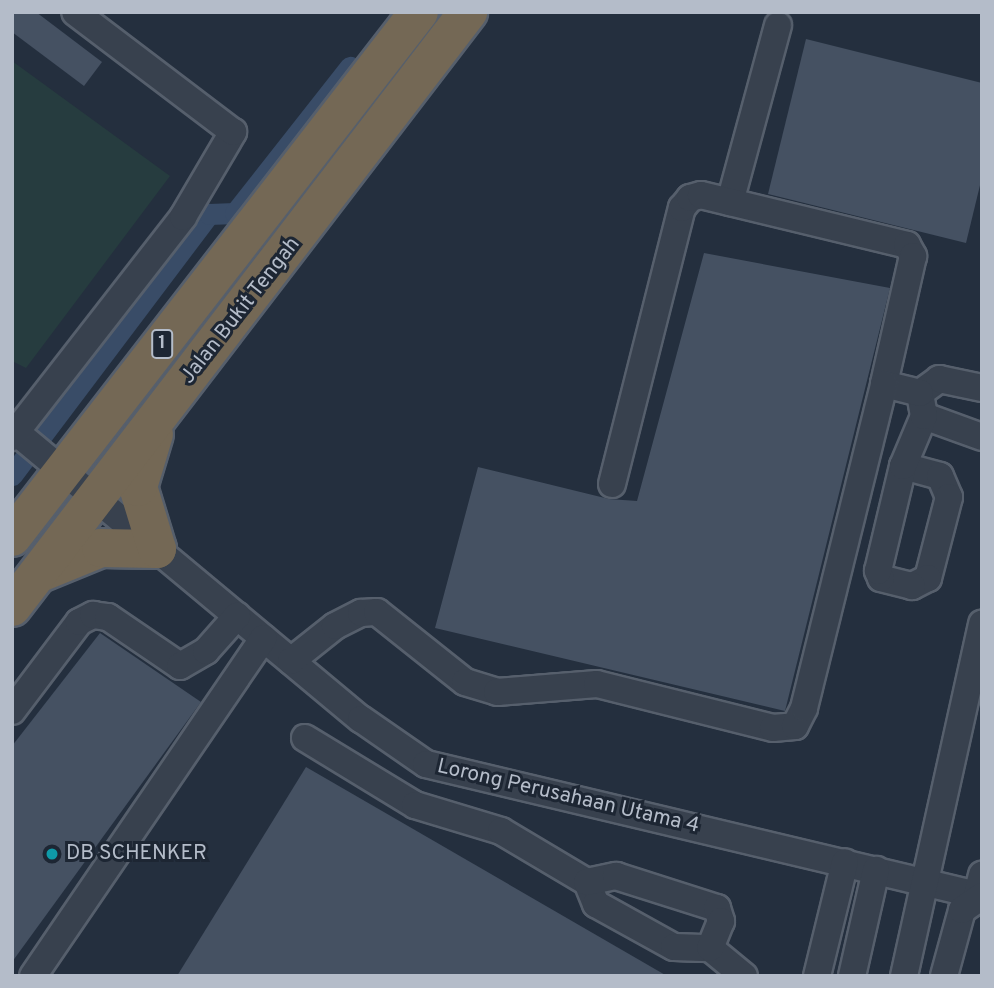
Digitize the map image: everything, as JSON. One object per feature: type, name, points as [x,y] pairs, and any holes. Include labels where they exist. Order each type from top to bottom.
[{"type":"highway","name":"Jalan Bukit Tengah","points":[[12,537],[33,447],[419,12]]},
{"type":"highway","name":"Jalan Bukit Tengah","points":[[12,607],[468,12]]},
{"type":"highway","points":[[37,574],[101,548],[158,549],[140,509],[138,486],[162,412]]},
{"type":"street","points":[[33,447],[183,217],[233,132],[75,12]]},
{"type":"street","points":[[730,202],[778,25]]},
{"type":"street","points":[[291,661],[335,626],[361,613],[377,612],[465,682],[497,692],[597,684],[773,728],[795,726],[804,708],[884,384],[913,256],[907,244],[701,195],[682,208],[612,484]]},
{"type":"street","points":[[903,466],[922,405],[939,379],[982,388]]},
{"type":"street","points":[[884,384],[982,437]]},
{"type":"street","name":"Lorong Perusahaan Utama 4","points":[[33,447],[291,661],[426,764],[876,870],[926,881],[980,888]]},
{"type":"street","points":[[12,711],[79,622],[93,615],[108,617],[180,666],[206,651],[237,616]]},
{"type":"street","points":[[904,976],[982,624]]},
{"type":"street","points":[[33,976],[264,638]]},
{"type":"street","points":[[305,738],[415,805],[501,831],[587,883],[596,904],[674,947],[710,948],[744,976]]},
{"type":"street","points":[[817,976],[845,862]]},
{"type":"street","points":[[852,976],[876,870]]},
{"type":"street","points":[[587,883],[616,876],[717,908],[721,921],[710,948]]},
{"type":"street","points":[[944,976],[962,910],[980,888]]},
{"type":"green space","points":[[12,61],[170,176],[26,368],[12,361]]},
{"type":"building","points":[[12,12],[36,12],[102,62],[84,86],[12,32]]},
{"type":"building","points":[[806,39],[982,83],[982,177],[966,243],[768,194]]},
{"type":"building","points":[[704,253],[890,288],[785,711],[435,628],[478,467],[609,499],[637,501]]},
{"type":"building","name":"DB SCHENKER","points":[[100,633],[201,702],[12,962],[12,746]]},
{"type":"building","points":[[306,767],[667,976],[177,976]]},
{"type":"waterway","points":[[12,475],[209,214],[235,213],[350,67]]},
{"type":"place","name":"DB SCHENKER","points":[[52,854]]}]
